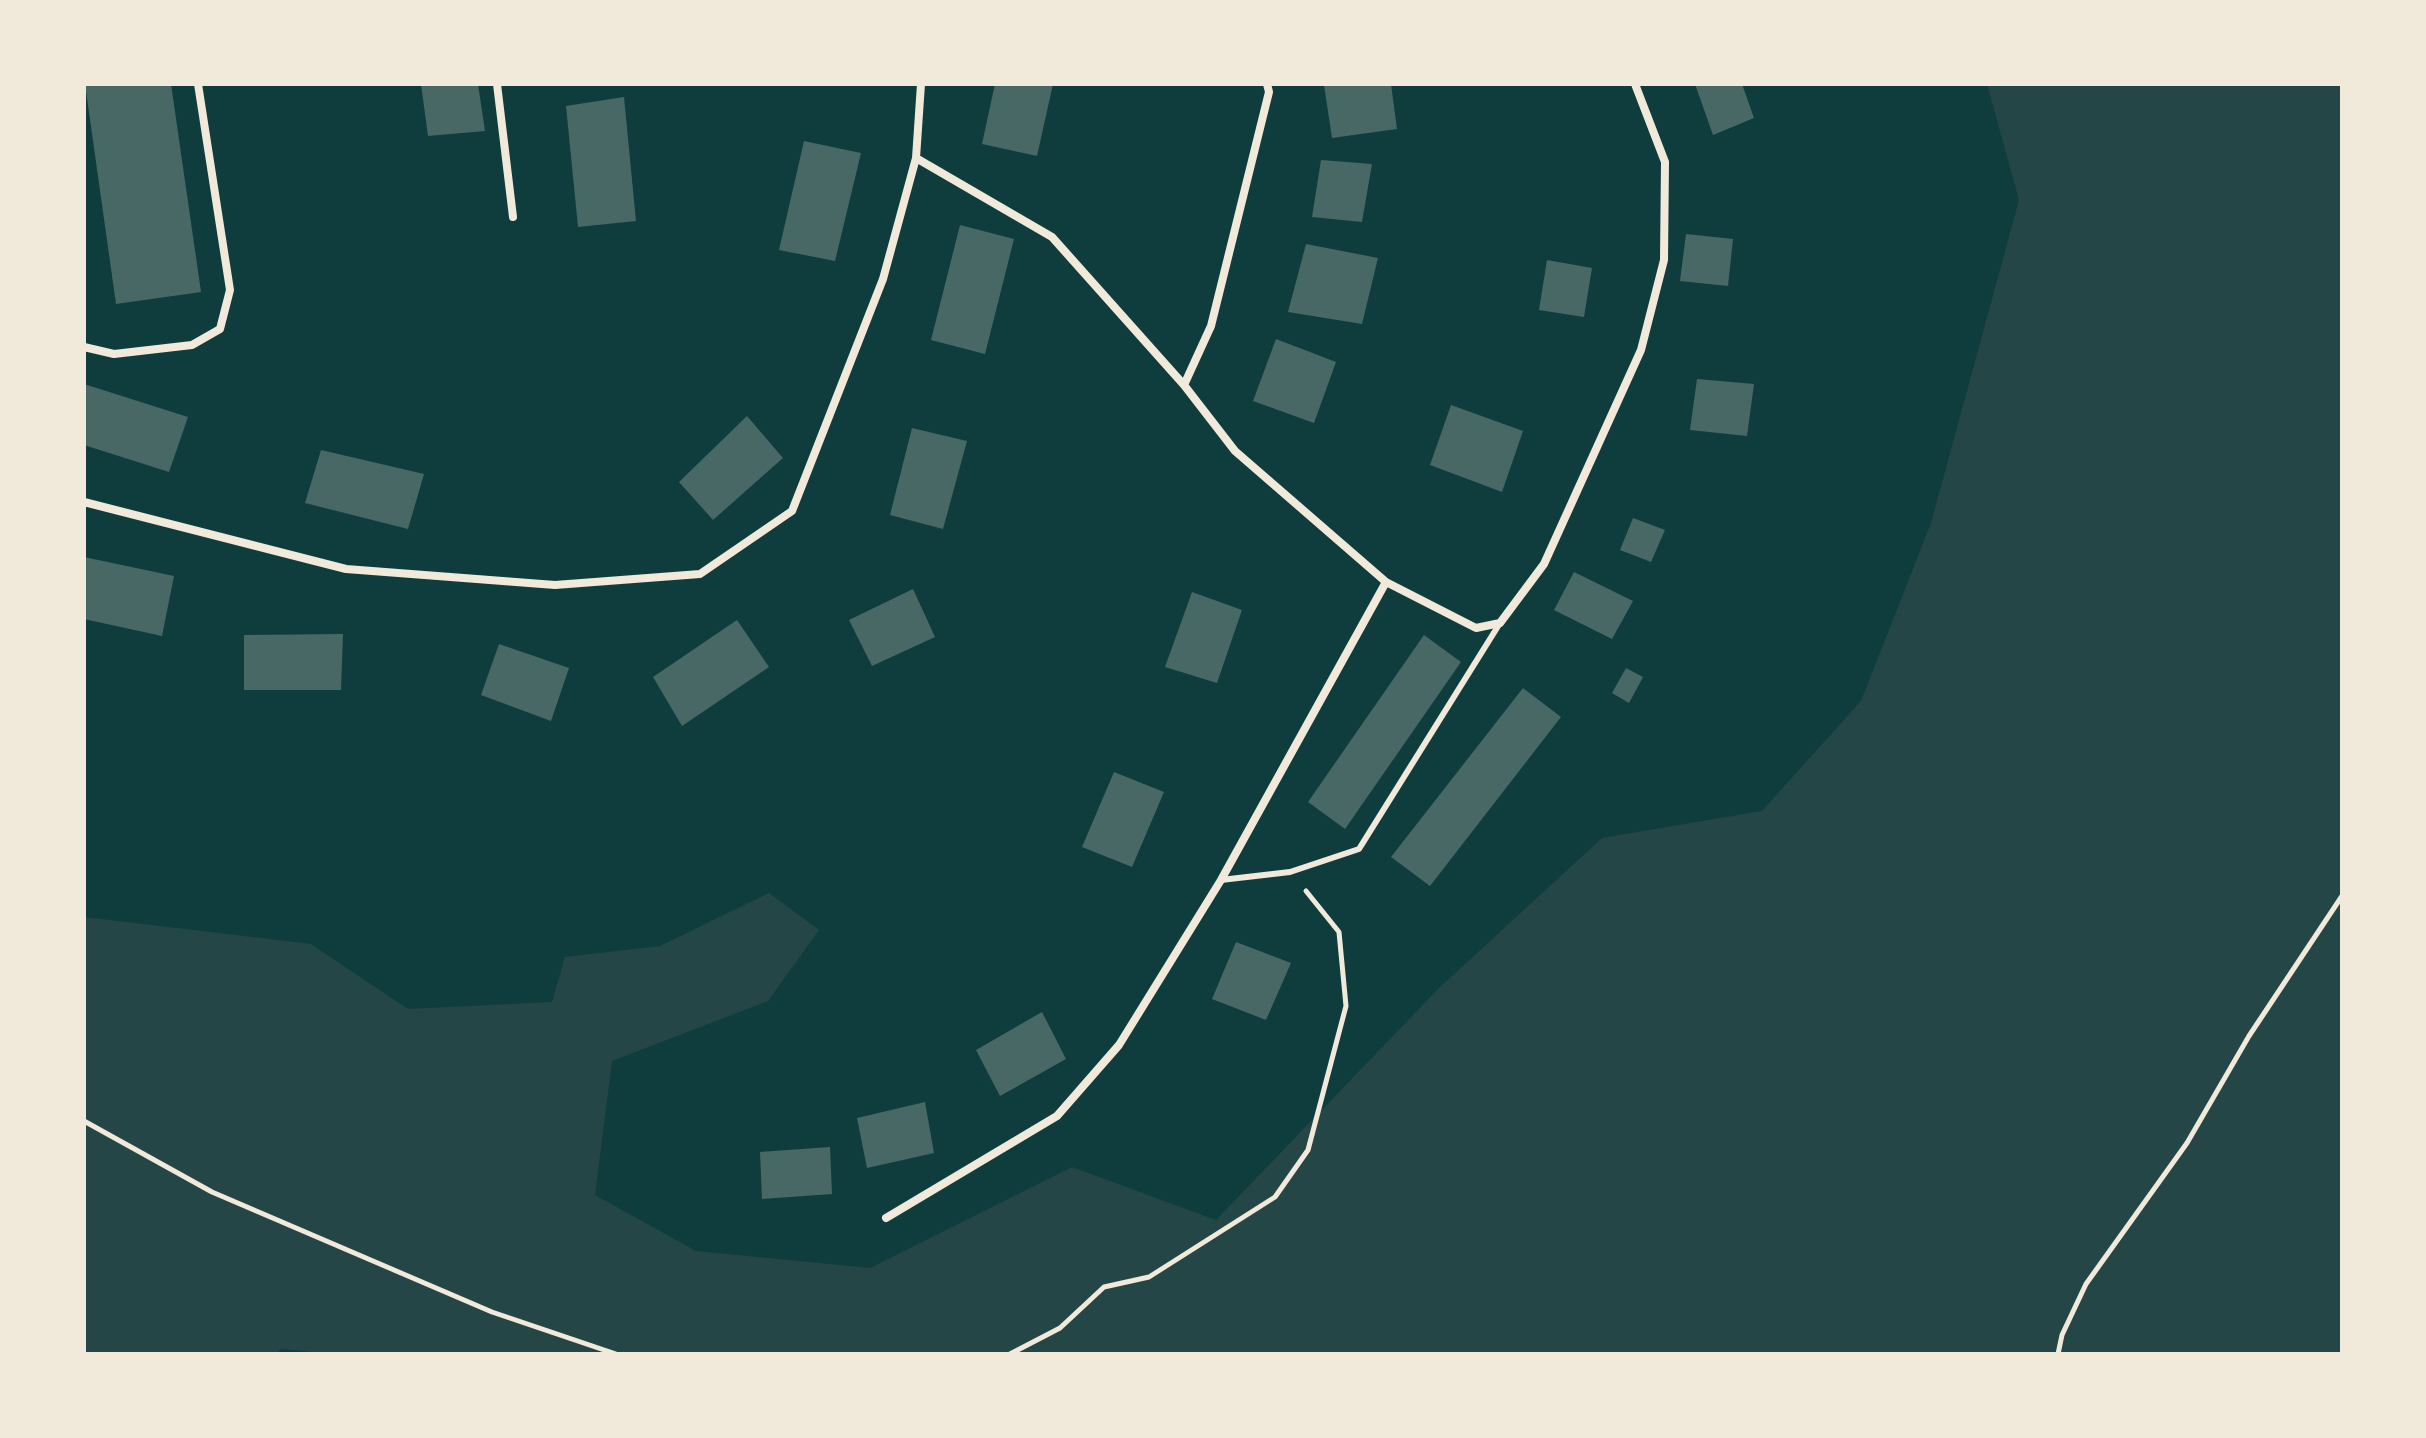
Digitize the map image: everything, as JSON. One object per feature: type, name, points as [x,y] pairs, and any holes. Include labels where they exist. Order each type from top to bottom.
[{"type":"street","points":[[84,347],[114,354],[192,345],[220,329],[230,290],[198,84]]},
{"type":"street","points":[[497,84],[513,217]]},
{"type":"street","points":[[84,502],[346,569],[555,585],[700,574],[792,511],[883,279],[916,158],[921,84]]},
{"type":"street","points":[[1184,385],[1211,326],[1269,92],[1267,84]]},
{"type":"street","points":[[916,158],[1052,237],[1184,385],[1235,451],[1386,582],[1476,628],[1500,623],[1544,564],[1588,471],[1645,335],[1664,260],[1665,162],[1635,84]]},
{"type":"street","points":[[886,1218],[1057,1116],[1119,1045],[1221,880],[1386,582]]},
{"type":"lane","points":[[1221,880],[1290,872],[1359,849],[1500,623]]},
{"type":"path","points":[[1010,1354],[1060,1328],[1104,1287],[1149,1277],[1275,1197],[1308,1150],[1346,1006],[1339,932],[1290,872]]},
{"type":"path","points":[[2058,1354],[2062,1335],[2086,1284],[2187,1143],[2249,1036],[2342,896]]},
{"type":"path","points":[[84,1121],[212,1192],[492,1312],[616,1354]]},
{"type":"shaded area","points":[[1987,84],[2342,84],[2342,1354],[334,1354],[281,1349],[276,1354],[84,1354],[84,917],[311,944],[408,1009],[552,1002],[565,957],[660,946],[769,893],[819,930],[768,1001],[612,1061],[595,1195],[696,1251],[870,1268],[1072,1167],[1216,1220],[1439,988],[1602,838],[1762,811],[1861,701],[1931,523],[2019,200]]},
{"type":"building","points":[[85,84],[171,84],[201,292],[116,304]]},
{"type":"building","points":[[421,84],[478,84],[485,131],[428,136]]},
{"type":"building","points":[[995,84],[1053,84],[1037,156],[982,144]]},
{"type":"building","points":[[1391,84],[1397,129],[1332,138],[1324,85]]},
{"type":"building","points":[[1695,84],[1742,84],[1754,118],[1713,135]]},
{"type":"building","points":[[624,97],[636,221],[578,227],[566,106]]},
{"type":"building","points":[[804,141],[861,153],[835,261],[779,250]]},
{"type":"building","points":[[1321,160],[1372,164],[1362,222],[1312,217]]},
{"type":"building","points":[[960,225],[1014,239],[985,354],[931,340]]},
{"type":"building","points":[[1686,234],[1733,239],[1728,286],[1680,281]]},
{"type":"building","points":[[1306,244],[1378,258],[1362,324],[1288,312]]},
{"type":"building","points":[[1547,260],[1592,268],[1584,317],[1539,310]]},
{"type":"building","points":[[1276,339],[1336,362],[1314,423],[1253,401]]},
{"type":"building","points":[[1697,379],[1754,384],[1747,436],[1690,430]]},
{"type":"building","points":[[84,384],[188,417],[169,472],[84,445]]},
{"type":"building","points":[[1451,405],[1523,431],[1502,492],[1430,465]]},
{"type":"building","points":[[747,416],[783,458],[713,520],[679,482]]},
{"type":"building","points":[[912,428],[967,441],[943,529],[890,515]]},
{"type":"building","points":[[321,450],[424,474],[408,529],[305,503]]},
{"type":"building","points":[[1633,518],[1665,530],[1651,562],[1620,550]]},
{"type":"building","points":[[84,557],[174,576],[162,636],[84,619]]},
{"type":"building","points":[[1574,572],[1633,601],[1612,639],[1554,610]]},
{"type":"building","points":[[913,589],[935,637],[872,666],[849,620]]},
{"type":"building","points":[[1192,592],[1242,610],[1217,683],[1165,667]]},
{"type":"building","points":[[737,620],[769,667],[682,726],[653,677]]},
{"type":"building","points":[[343,634],[341,690],[244,690],[244,635]]},
{"type":"building","points":[[1424,635],[1461,662],[1345,829],[1308,802]]},
{"type":"building","points":[[499,644],[569,668],[551,721],[481,695]]},
{"type":"building","points":[[1626,668],[1643,677],[1629,703],[1612,693]]},
{"type":"building","points":[[1523,688],[1561,717],[1430,886],[1391,857]]},
{"type":"building","points":[[1114,772],[1164,792],[1132,867],[1082,847]]},
{"type":"building","points":[[1236,942],[1291,963],[1266,1020],[1212,999]]},
{"type":"building","points":[[1042,1012],[1066,1059],[1000,1096],[976,1050]]},
{"type":"building","points":[[925,1102],[934,1153],[867,1168],[857,1118]]},
{"type":"building","points":[[830,1147],[832,1194],[762,1199],[760,1152]]}]
